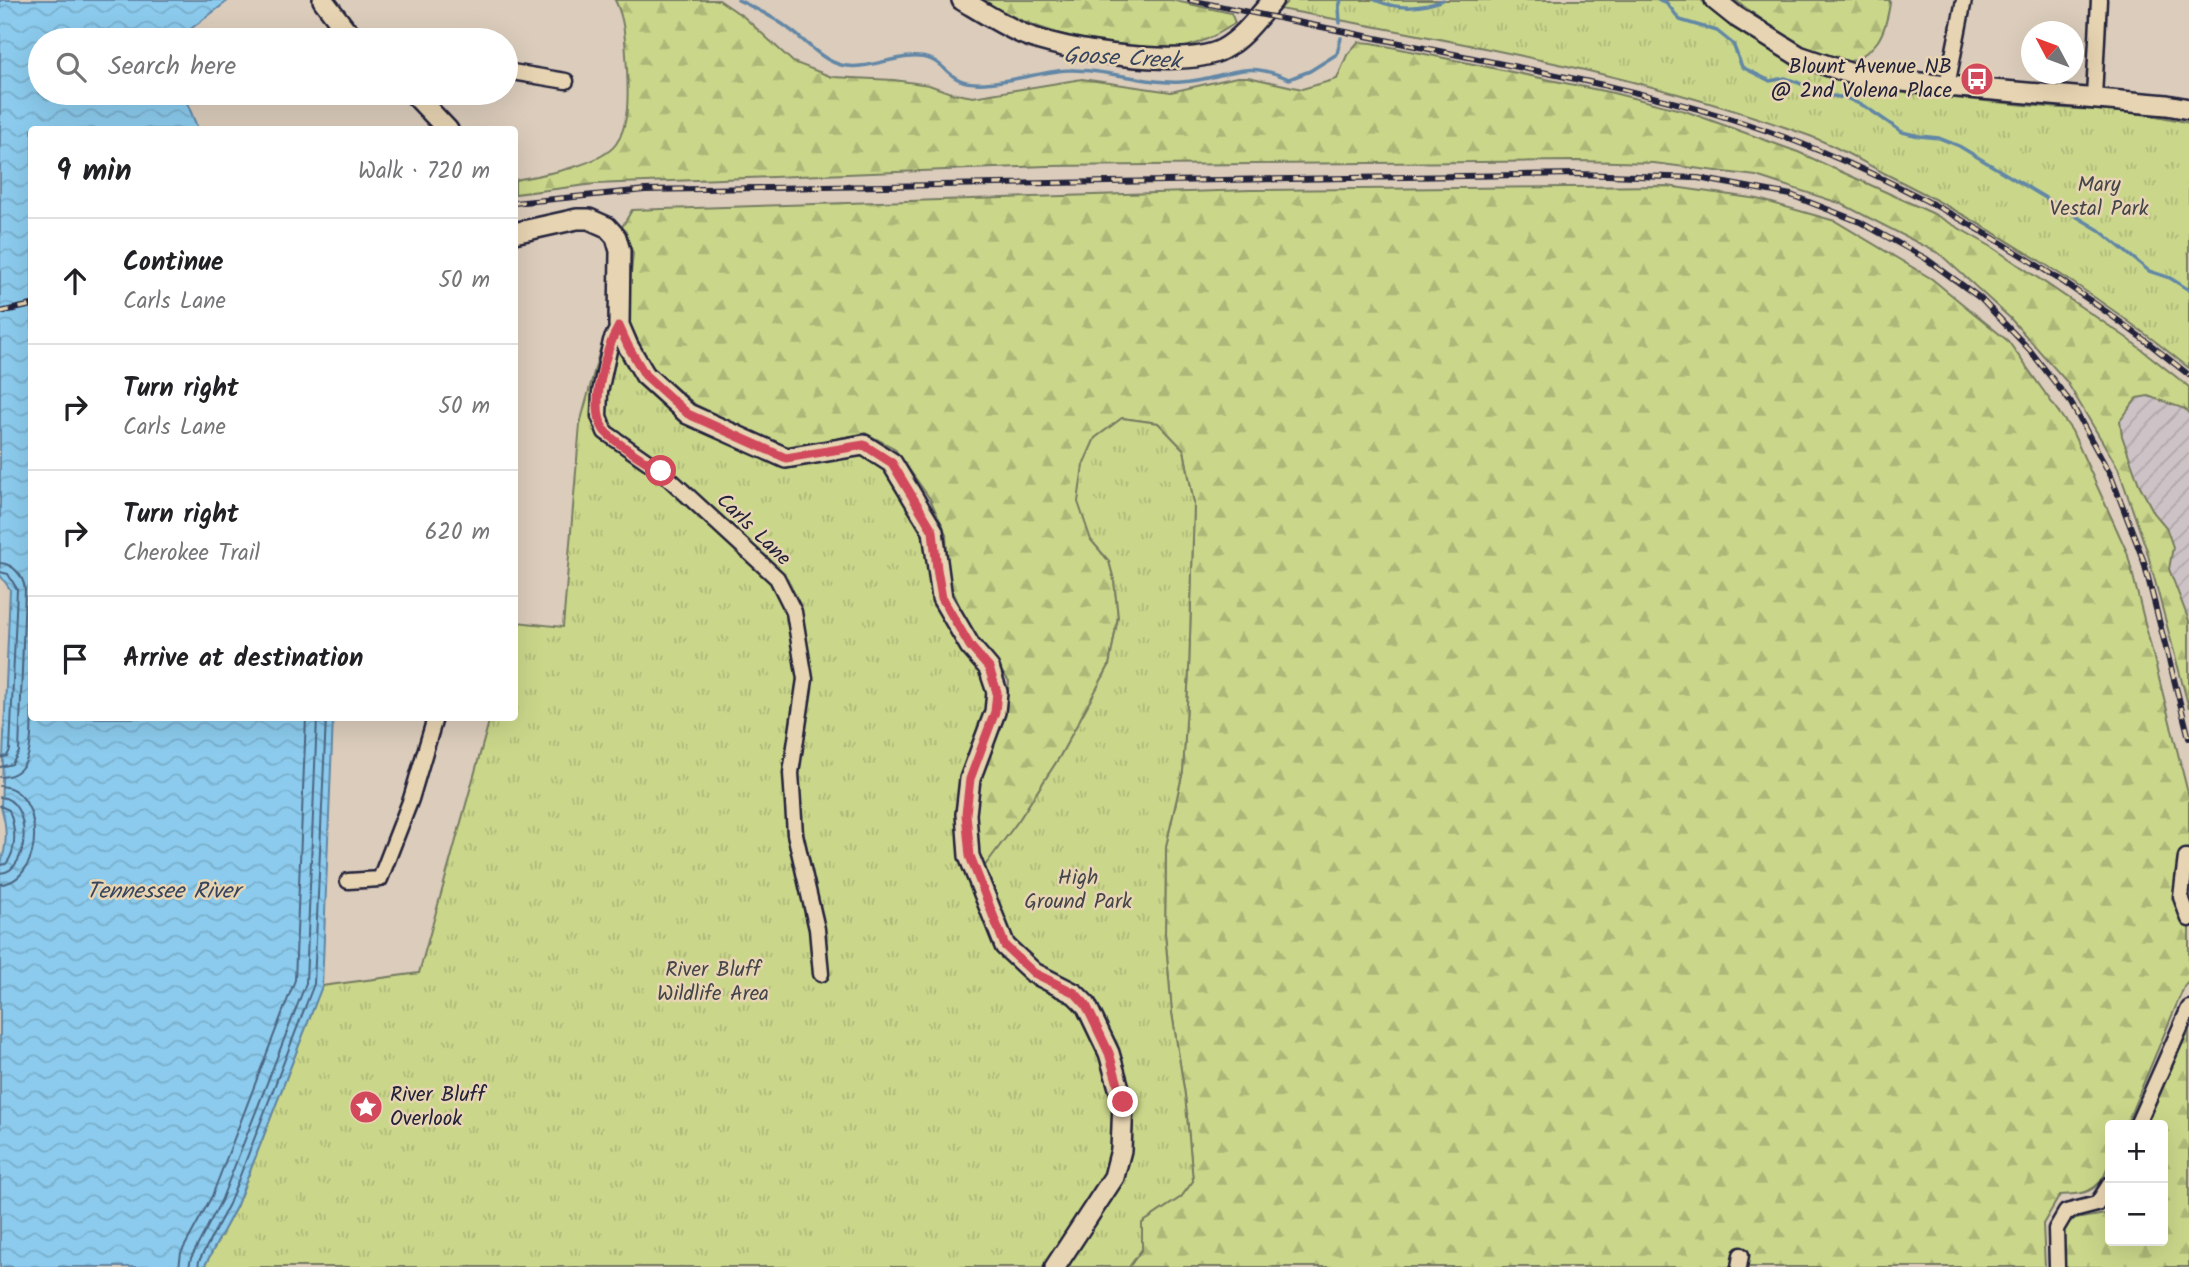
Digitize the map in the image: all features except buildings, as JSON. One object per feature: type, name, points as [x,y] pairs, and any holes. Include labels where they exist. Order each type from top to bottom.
[{"type":"street","points":[[323,0],[344,28]]},
{"type":"street","points":[[962,0],[1024,35],[1058,45],[1143,57],[1180,59],[1222,50],[1250,26],[1273,0]]},
{"type":"street","points":[[1715,0],[1735,16],[1799,56],[1858,76],[2094,97],[2189,109]]},
{"type":"street","points":[[1947,86],[1964,0]]},
{"type":"street","points":[[2094,97],[2099,0]]},
{"type":"street","points":[[518,73],[566,80]]},
{"type":"street","points":[[425,105],[444,126]]},
{"type":"street","points":[[518,232],[577,219],[589,219],[607,228],[616,237],[620,251],[619,326],[645,375],[688,414],[786,458],[864,445],[892,463],[933,531],[942,598],[970,646],[989,668],[997,692],[995,712],[970,779],[966,814],[970,856],[1005,946],[1034,973],[1075,993],[1086,1005],[1109,1053],[1123,1102],[1121,1150],[1114,1177],[1055,1267]]},
{"type":"street","name":"Carls Lane","points":[[619,326],[611,341],[600,392],[599,415],[605,432],[661,471],[777,578],[793,612],[805,679],[791,773],[795,834],[817,929],[821,974]]},
{"type":"street","points":[[348,881],[380,879],[411,799],[434,721]]},
{"type":"street","points":[[2186,858],[2181,897],[2189,919]]},
{"type":"street","points":[[2139,1120],[2189,1008]]},
{"type":"street","points":[[2057,1267],[2056,1229],[2066,1212],[2097,1204],[2105,1192]]},
{"type":"shaded area","points":[[2147,396],[2185,410],[2189,414],[2189,621],[2169,569],[2172,547],[2166,527],[2154,513],[2139,484],[2122,436],[2120,421],[2137,398]]},
{"type":"green space","points":[[615,0],[719,0],[744,17],[793,62],[832,77],[894,80],[929,85],[973,97],[1082,79],[1171,92],[1237,77],[1248,77],[1302,89],[1337,79],[1347,55],[1358,42],[1372,43],[1613,93],[1685,111],[1798,152],[1932,213],[1992,247],[2127,338],[2189,387],[2189,414],[2185,409],[2148,396],[2137,398],[2120,421],[2122,436],[2139,484],[2154,513],[2166,527],[2173,547],[2169,569],[2189,621],[2189,708],[2147,551],[2118,468],[2067,382],[2010,318],[1940,254],[1842,204],[1756,176],[1654,163],[1578,161],[1046,166],[595,184],[518,194],[518,179],[584,164],[608,152],[621,136],[627,108],[627,78],[625,42]]},
{"type":"green space","points":[[982,0],[1171,0],[1231,13],[1235,23],[1209,38],[1181,48],[1126,46],[1041,28]]},
{"type":"green space","name":"Mary Vestal Park","points":[[1289,0],[1701,0],[1779,56],[1808,70],[1846,82],[1905,93],[2157,116],[2189,123],[2189,368],[2081,288],[2004,239],[1925,194],[1810,136],[1745,114],[1614,77],[1481,47],[1280,9]]},
{"type":"green space","points":[[1735,0],[1889,0],[1890,3],[1886,24],[1873,47],[1846,63],[1796,44]]},
{"type":"green space","points":[[1667,186],[1758,199],[1835,221],[1932,279],[2008,341],[2072,431],[2127,552],[2189,797],[2189,981],[2184,987],[2128,1120],[2105,1120],[2105,1173],[2102,1179],[2088,1191],[2060,1195],[2043,1224],[2045,1267],[1129,1267],[1142,1249],[1142,1223],[1181,1197],[1193,1181],[1165,933],[1166,846],[1183,771],[1189,670],[1194,504],[1184,450],[1158,423],[1122,418],[1095,439],[1091,540],[1109,561],[1118,617],[1109,666],[1059,758],[984,868],[976,846],[976,804],[980,779],[1006,710],[1009,681],[973,636],[948,580],[946,534],[930,499],[894,448],[865,433],[787,449],[696,405],[651,367],[630,325],[628,305],[633,253],[622,227],[632,210],[1250,190]]},
{"type":"green space","name":"River Bluff Wildlife Area","points":[[611,335],[619,344],[624,362],[632,371],[676,402],[786,458],[833,452],[883,456],[933,531],[937,569],[997,692],[970,779],[978,875],[1019,820],[1059,758],[1109,666],[1118,617],[1114,580],[1109,561],[1091,540],[1078,502],[1083,465],[1095,438],[1122,418],[1158,423],[1184,450],[1194,504],[1189,670],[1183,771],[1166,846],[1165,933],[1193,1181],[1181,1197],[1142,1223],[1142,1249],[1129,1267],[204,1267],[236,1207],[322,986],[419,973],[489,721],[518,721],[518,622],[563,627],[580,424],[601,346]]},
{"type":"green space","points":[[2189,1016],[2189,1267],[2063,1267],[2063,1237],[2065,1228],[2073,1220],[2105,1214],[2105,1246],[2168,1246],[2168,1120],[2144,1120]]},
{"type":"water","name":"Tennessee River","points":[[0,0],[229,0],[192,28],[28,28],[28,105],[188,105],[197,126],[28,126],[28,721],[333,721],[322,986],[236,1207],[204,1267],[0,1267],[0,867],[6,837],[1,807],[10,589],[0,575]]},
{"type":"waterway","name":"Goose Creek","points":[[738,0],[777,21],[820,54],[841,65],[863,66],[919,57],[934,61],[956,78],[970,83],[998,82],[1070,70],[1167,82],[1197,80],[1245,70],[1258,70],[1289,79],[1310,71],[1337,54],[1341,38]]},
{"type":"waterway","points":[[1340,23],[1341,0]]},
{"type":"waterway","points":[[1375,0],[1409,7],[1443,0]]},
{"type":"waterway","points":[[1659,0],[1666,2],[1680,20],[1717,31],[1733,44],[1742,67],[1770,81],[1785,78],[1820,94],[1846,98],[1866,107],[1902,132],[1939,138],[1959,146],[2099,230],[2149,271],[2170,278],[2189,290]]},
{"type":"railway","points":[[1190,0],[1613,87],[1714,114],[1806,145],[1865,170],[1922,199],[2034,263],[2088,299],[2189,375]]},
{"type":"railway","points":[[518,203],[645,190],[1576,174],[1698,178],[1791,195],[1860,222],[1925,258],[1980,298],[2029,349],[2071,403],[2111,476],[2144,562],[2189,738]]},
{"type":"railway","points":[[0,312],[28,306]]},
{"type":"place","name":"Blount Avenue NB @ 2nd Volena Place","points":[[1977,79]]},
{"type":"place","name":"River Bluff Overlook","points":[[366,1107]]},
{"type":"route","points":[[661,471],[605,432],[599,415],[605,361],[619,326],[645,375],[688,414],[786,458],[864,445],[892,463],[933,531],[942,598],[970,646],[989,668],[997,692],[995,712],[970,779],[966,814],[970,856],[1005,946],[1034,973],[1075,993],[1086,1005],[1109,1053],[1123,1102]]},
{"type":"park label","name":"High Ground Park","points":[[1078,890]]}]
